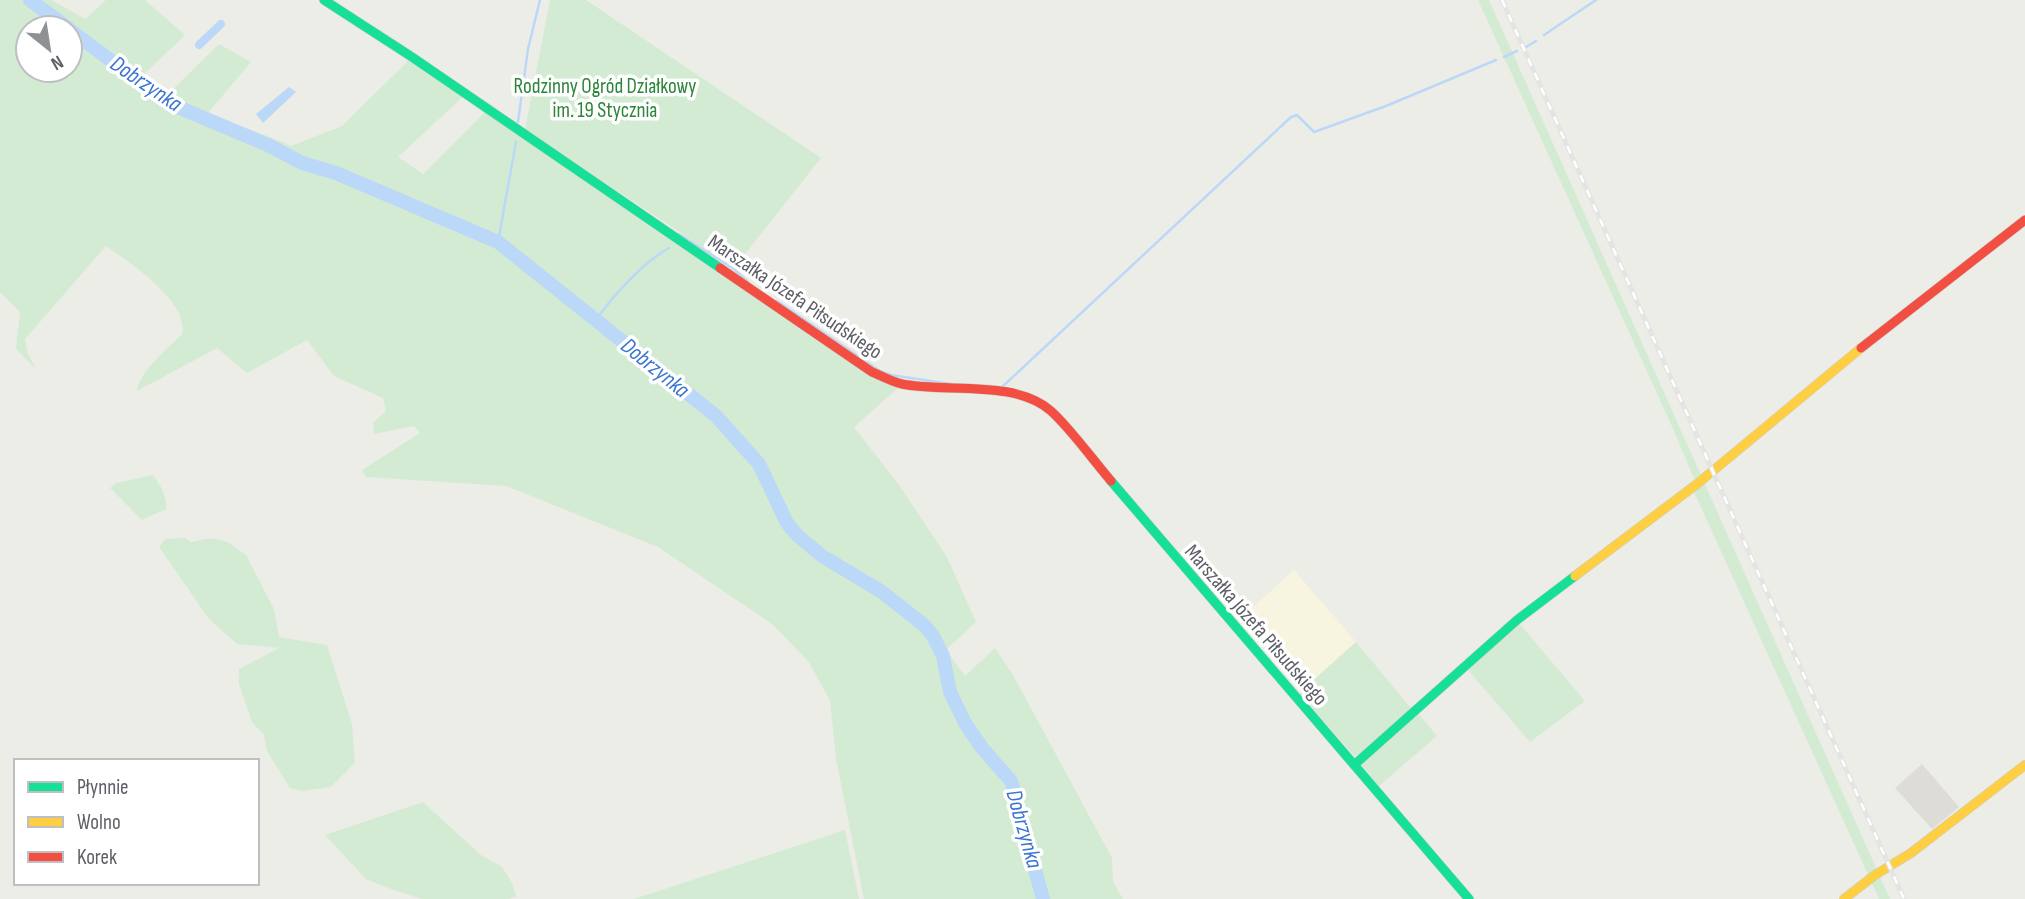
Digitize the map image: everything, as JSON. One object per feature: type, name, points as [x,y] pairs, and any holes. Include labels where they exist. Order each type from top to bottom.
[{"type":"street","name":"Marszałka Józefa Piłsudskiego","points":[[324,0],[423,64],[872,372],[902,384],[1025,397],[1050,410],[1469,899]]},
{"type":"street","points":[[1354,765],[1517,620],[1697,484],[1823,377],[2025,220]]},
{"type":"street","points":[[1844,899],[1875,875],[1917,849],[2025,765]]},
{"type":"shaded area","points":[[1294,570],[1356,642],[1304,689],[1242,617]]},
{"type":"shaded area","points":[[1922,764],[1959,807],[1932,829],[1895,788]]},
{"type":"green space","points":[[0,0],[52,0],[76,14],[14,14],[14,84],[84,84],[84,18],[106,0],[145,0],[185,35],[139,79],[165,97],[219,44],[251,62],[208,113],[291,146],[342,126],[412,57],[466,94],[398,157],[423,174],[488,109],[616,203],[872,372],[872,378],[898,388],[854,427],[899,485],[947,557],[976,622],[946,650],[965,676],[995,648],[1013,675],[1112,858],[1113,881],[1123,899],[864,899],[836,759],[830,701],[809,662],[772,624],[658,547],[506,486],[366,477],[362,470],[420,433],[414,426],[374,434],[373,423],[386,411],[383,398],[334,376],[307,340],[247,373],[217,348],[137,391],[148,368],[182,334],[182,321],[167,296],[155,284],[106,246],[25,339],[28,354],[36,369],[16,349],[20,312],[0,292]]},
{"type":"green space","name":"Rodzinny Ogród Działkowy im. 19 Stycznia","points":[[550,0],[586,0],[821,158],[734,268],[525,130]]},
{"type":"green space","points":[[1478,0],[1489,0],[1890,899],[1879,899],[1694,492],[1698,488],[1674,431]]},
{"type":"green space","points":[[153,475],[163,491],[166,509],[142,520],[110,488],[116,483]]},
{"type":"green space","points":[[185,538],[191,542],[211,538],[228,542],[246,555],[274,609],[279,637],[327,645],[352,724],[355,763],[331,787],[302,791],[290,788],[267,751],[264,735],[252,722],[239,684],[239,669],[279,648],[237,644],[209,619],[159,547],[165,539]]},
{"type":"green space","points":[[1519,623],[1585,701],[1530,742],[1468,670]]},
{"type":"green space","points":[[1356,642],[1411,708],[1361,753],[1354,756],[1299,693]]},
{"type":"green space","points":[[1418,713],[1437,736],[1379,786],[1361,764]]},
{"type":"green space","points":[[423,802],[481,855],[502,867],[516,896],[509,899],[421,899],[366,879],[325,835]]},
{"type":"green space","points":[[845,830],[859,899],[634,899]]},
{"type":"water","points":[[289,87],[296,92],[263,123],[256,114]]},
{"type":"waterway","name":"Dobrzynka","points":[[30,0],[49,14]]},
{"type":"waterway","points":[[518,122],[528,49],[540,0]]},
{"type":"waterway","points":[[1544,35],[1596,0]]},
{"type":"waterway","points":[[199,45],[221,24]]},
{"type":"waterway","name":"Dobrzynka","points":[[84,40],[168,103],[268,145],[302,163],[336,173],[498,242],[716,416],[759,464],[787,523],[797,535],[822,556],[882,592],[925,626],[933,636],[943,656],[950,692],[965,723],[982,748],[1011,781],[1043,899]]},
{"type":"waterway","points":[[1526,47],[1536,41]]},
{"type":"waterway","points":[[1504,57],[1517,51]]},
{"type":"waterway","points":[[1001,388],[1291,117],[1297,115],[1314,132],[1386,106],[1496,60]]},
{"type":"waterway","points":[[498,242],[516,142]]},
{"type":"waterway","points":[[679,234],[734,269],[748,282]]},
{"type":"waterway","points":[[595,321],[629,280],[669,248]]},
{"type":"waterway","points":[[777,301],[880,371],[957,385]]},
{"type":"railway","points":[[1502,0],[1904,899]]},
{"type":"traffic: fast","points":[[324,0],[412,57],[720,268]]},
{"type":"traffic: fast","points":[[1111,481],[1469,899]]},
{"type":"traffic: fast","points":[[1354,765],[1517,620],[1575,576]]},
{"type":"traffic: slow","points":[[1575,576],[1697,484],[1861,348]]},
{"type":"traffic: slow","points":[[1844,899],[1875,875],[1911,853],[2025,765]]},
{"type":"traffic: jam","points":[[1861,348],[2025,220]]},
{"type":"traffic: jam","points":[[720,268],[872,372],[891,380],[920,386],[1000,391],[1036,401],[1051,411],[1074,435],[1111,481]]}]
